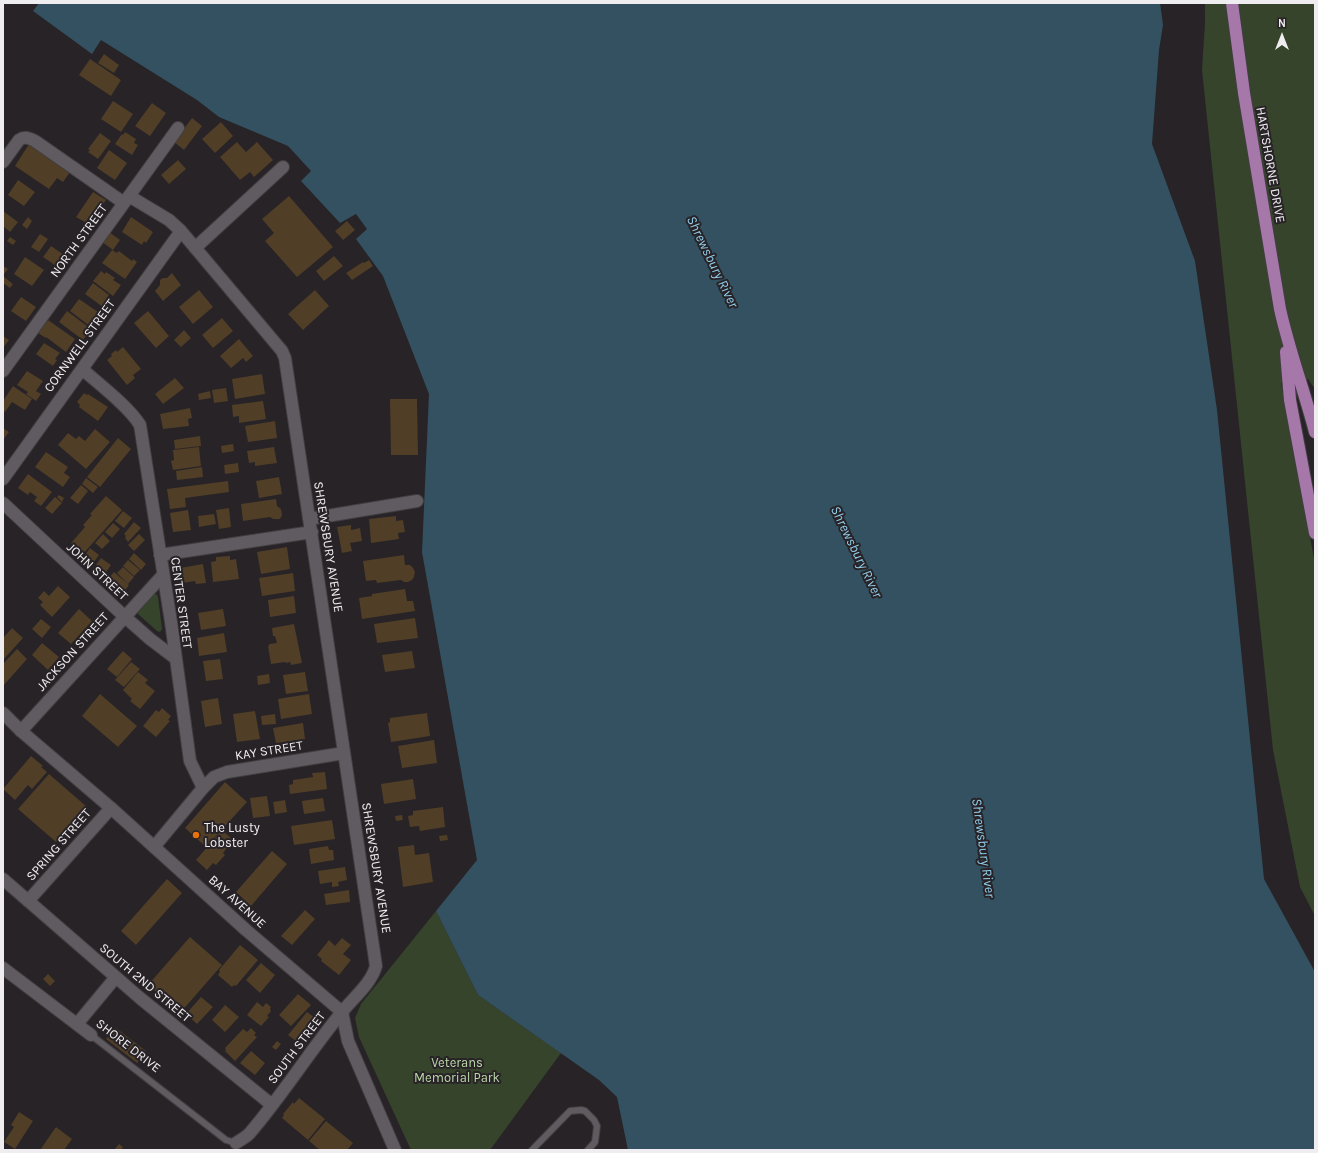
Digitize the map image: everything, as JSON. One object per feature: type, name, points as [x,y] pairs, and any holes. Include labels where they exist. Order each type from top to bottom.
[{"type":"main road","name":"HARTSHORNE DRIVE","points":[[1232,3],[1244,93],[1285,330],[1290,400],[1315,533]]},
{"type":"main road","name":"HARTSHORNE DRIVE","points":[[1285,330],[1315,432]]},
{"type":"street","name":"NORTH STREET","points":[[3,371],[178,128]]},
{"type":"street","name":"SHREWSBURY AVENUE","points":[[3,162],[19,140],[29,137],[126,199],[169,220],[181,231],[282,351],[285,358],[312,532],[376,966]]},
{"type":"street","points":[[195,248],[283,167]]},
{"type":"street","name":"CORNWELL STREET","points":[[3,479],[181,231]]},
{"type":"street","name":"CENTER STREET","points":[[82,369],[120,403],[140,425],[171,622],[190,761],[203,788]]},
{"type":"street","points":[[309,518],[417,501]]},
{"type":"street","name":"JOHN STREET","points":[[3,503],[124,616],[150,639],[175,658]]},
{"type":"street","points":[[160,555],[312,532]]},
{"type":"street","name":"JACKSON STREET","points":[[21,732],[124,616],[163,575]]},
{"type":"street","name":"BAY AVENUE","points":[[3,714],[21,732],[111,808],[246,930],[342,1012]]},
{"type":"street","name":"KAY STREET","points":[[203,788],[214,777],[227,772],[344,753]]},
{"type":"street","points":[[154,847],[203,788]]},
{"type":"street","name":"SPRING STREET","points":[[28,901],[111,808]]},
{"type":"street","name":"SOUTH 2ND STREET","points":[[3,879],[116,977],[272,1106]]},
{"type":"street","name":"SOUTH STREET","points":[[241,1144],[272,1106],[342,1012],[368,981],[375,971],[376,966]]},
{"type":"street","name":"SHORE DRIVE","points":[[3,968],[92,1035]]},
{"type":"street","points":[[78,1024],[116,977]]},
{"type":"street","points":[[342,1012],[348,1041],[395,1150]]},
{"type":"lane","name":"SHORE DRIVE","points":[[92,1035],[226,1140],[241,1144]]},
{"type":"lane","points":[[532,1150],[570,1111],[581,1110],[586,1111],[597,1126],[594,1142],[588,1150]]},
{"type":"green space","points":[[1205,3],[1315,3],[1315,389],[1308,379],[1281,383],[1315,564],[1315,916],[1300,887],[1273,750],[1202,70]]},
{"type":"green space","points":[[154,593],[158,597],[162,629],[160,632],[138,614],[138,611]]},
{"type":"green space","name":"Veterans Memorial Park","points":[[436,911],[478,995],[561,1053],[490,1150],[411,1150],[359,1037],[355,1018],[361,1004]]},
{"type":"water","name":"Shrewsbury River","points":[[39,3],[1160,3],[1163,25],[1159,50],[1152,144],[1195,261],[1217,410],[1264,879],[1315,972],[1315,1150],[628,1150],[617,1097],[599,1080],[478,995],[436,911],[477,860],[422,552],[429,394],[383,276],[356,239],[367,229],[356,214],[340,223],[301,181],[311,171],[288,146],[219,117],[197,100],[101,40],[92,54],[33,11]]},
{"type":"building","points":[[104,54],[119,65],[114,73],[98,63]]},
{"type":"building","points":[[90,59],[121,80],[111,96],[79,75]]},
{"type":"building","points":[[113,101],[133,114],[121,132],[101,119]]},
{"type":"building","points":[[152,103],[166,113],[150,136],[135,126]]},
{"type":"building","points":[[192,118],[202,126],[184,150],[174,142]]},
{"type":"building","points":[[221,122],[233,136],[215,153],[202,139]]},
{"type":"building","points":[[125,132],[136,139],[134,143],[138,145],[132,155],[115,144]]},
{"type":"building","points":[[100,133],[111,141],[98,159],[88,152],[90,150],[88,149]]},
{"type":"building","points":[[237,142],[246,152],[257,142],[273,160],[254,177],[250,172],[240,180],[220,157]]},
{"type":"building","points":[[29,144],[70,172],[63,182],[57,178],[49,189],[15,166]]},
{"type":"building","points":[[109,150],[127,163],[115,180],[97,168]]},
{"type":"building","points":[[178,160],[186,169],[169,184],[161,175]]},
{"type":"building","points":[[18,180],[35,192],[24,206],[8,195]]},
{"type":"building","points":[[93,192],[106,200],[90,225],[76,217]]},
{"type":"building","points":[[289,196],[333,247],[297,277],[265,241],[274,233],[262,219]]},
{"type":"building","points":[[3,211],[18,222],[10,232],[3,226]]},
{"type":"building","points":[[28,217],[32,221],[27,229],[22,225]]},
{"type":"building","points":[[131,217],[153,232],[146,243],[144,241],[142,245],[122,232]]},
{"type":"building","points":[[347,221],[355,230],[343,240],[335,231]]},
{"type":"building","points":[[109,232],[120,240],[113,250],[102,242]]},
{"type":"building","points":[[40,234],[48,239],[39,252],[31,247]]},
{"type":"building","points":[[10,237],[16,241],[13,245],[7,241]]},
{"type":"building","points":[[51,246],[67,257],[59,268],[43,257]]},
{"type":"building","points":[[112,250],[117,253],[119,251],[132,261],[133,259],[137,262],[125,279],[102,263]]},
{"type":"building","points":[[334,256],[343,266],[324,281],[316,271]]},
{"type":"building","points":[[25,257],[44,270],[32,286],[14,274]]},
{"type":"building","points":[[369,260],[373,266],[352,280],[346,273],[363,262],[364,263]]},
{"type":"building","points":[[3,266],[8,269],[3,275]]},
{"type":"building","points":[[101,271],[105,274],[106,272],[115,278],[113,280],[121,285],[113,296],[93,281]]},
{"type":"building","points":[[172,273],[181,285],[163,301],[155,291],[160,285],[160,280],[167,278]]},
{"type":"building","points":[[4,277],[13,284],[10,288],[3,283]]},
{"type":"building","points":[[93,283],[109,295],[106,299],[108,300],[103,307],[85,294]]},
{"type":"building","points":[[199,290],[213,307],[193,324],[179,307]]},
{"type":"building","points":[[315,290],[329,306],[303,330],[288,314]]},
{"type":"building","points":[[21,297],[36,307],[26,321],[11,311]]},
{"type":"building","points":[[79,299],[101,314],[91,327],[70,311]]},
{"type":"building","points":[[67,311],[91,329],[83,340],[59,322]]},
{"type":"building","points":[[148,311],[169,336],[156,348],[134,323]]},
{"type":"building","points":[[222,318],[233,331],[213,348],[202,335]]},
{"type":"building","points":[[48,320],[75,339],[66,352],[38,333]]},
{"type":"building","points":[[184,330],[191,338],[181,347],[174,340]]},
{"type":"building","points":[[3,336],[9,340],[3,348]]},
{"type":"building","points":[[239,339],[253,356],[246,362],[243,358],[231,368],[220,356]]},
{"type":"building","points":[[44,343],[60,353],[55,359],[57,360],[53,366],[36,354]]},
{"type":"building","points":[[123,347],[141,369],[133,375],[135,378],[127,385],[107,360],[112,356],[111,354],[116,350],[117,352]]},
{"type":"building","points":[[27,371],[43,381],[36,391],[41,394],[36,401],[26,394],[28,392],[17,385]]},
{"type":"building","points":[[262,374],[265,394],[235,399],[232,379]]},
{"type":"building","points":[[175,378],[184,388],[163,404],[155,394]]},
{"type":"building","points":[[13,386],[32,399],[25,410],[12,402],[5,412],[3,411],[3,401]]},
{"type":"building","points":[[226,388],[228,401],[214,403],[212,390]]},
{"type":"building","points":[[210,391],[211,398],[199,400],[198,394]]},
{"type":"building","points":[[84,393],[108,407],[98,421],[79,407],[80,405],[77,402]]},
{"type":"building","points":[[390,399],[417,399],[418,455],[391,455]]},
{"type":"building","points":[[263,401],[266,419],[239,423],[239,416],[233,417],[232,405]]},
{"type":"building","points":[[190,408],[192,418],[188,419],[189,426],[163,429],[160,414]]},
{"type":"building","points":[[275,421],[277,438],[248,442],[245,426]]},
{"type":"building","points":[[3,428],[9,432],[3,440]]},
{"type":"building","points":[[95,429],[110,442],[86,469],[58,445],[68,433],[76,439],[79,436],[85,441]]},
{"type":"building","points":[[200,436],[201,446],[175,449],[174,440]]},
{"type":"building","points":[[118,438],[131,449],[100,487],[87,477]]},
{"type":"building","points":[[233,444],[234,451],[222,453],[221,446]]},
{"type":"building","points":[[199,447],[201,466],[173,470],[171,461],[174,460],[173,450]]},
{"type":"building","points":[[274,447],[277,463],[255,466],[255,462],[249,463],[247,451]]},
{"type":"building","points":[[46,452],[68,467],[64,473],[70,477],[63,487],[35,467]]},
{"type":"building","points":[[238,463],[239,472],[225,474],[224,465]]},
{"type":"building","points":[[202,467],[203,477],[177,480],[176,471]]},
{"type":"building","points":[[28,474],[52,492],[41,506],[34,501],[37,497],[30,492],[28,495],[18,488]]},
{"type":"building","points":[[279,477],[282,494],[259,498],[256,481]]},
{"type":"building","points":[[86,478],[98,487],[93,493],[82,484]]},
{"type":"building","points":[[228,481],[229,492],[185,498],[186,507],[170,509],[167,489]]},
{"type":"building","points":[[81,485],[88,491],[78,504],[70,498]]},
{"type":"building","points":[[59,495],[64,498],[62,502],[57,497]]},
{"type":"building","points":[[106,496],[122,510],[83,554],[71,543],[85,527],[83,525],[92,515],[90,514]]},
{"type":"building","points":[[55,497],[62,503],[52,514],[45,508]]},
{"type":"building","points":[[276,499],[277,506],[281,509],[282,515],[280,519],[273,519],[270,517],[243,521],[241,504]]},
{"type":"building","points":[[229,508],[231,527],[219,529],[216,510]]},
{"type":"building","points":[[188,510],[191,530],[173,532],[170,513]]},
{"type":"building","points":[[123,511],[132,518],[124,528],[115,521]]},
{"type":"building","points":[[214,514],[216,524],[199,527],[198,516]]},
{"type":"building","points":[[396,516],[396,521],[403,520],[405,532],[398,533],[399,539],[371,543],[369,519]]},
{"type":"building","points":[[134,522],[141,528],[128,542],[124,534]]},
{"type":"building","points":[[113,523],[120,529],[112,538],[105,532]]},
{"type":"building","points":[[351,525],[351,530],[360,528],[362,541],[350,543],[352,551],[342,553],[337,527]]},
{"type":"building","points":[[103,534],[110,541],[102,549],[95,543]]},
{"type":"building","points":[[139,534],[145,540],[134,551],[128,545]]},
{"type":"building","points":[[287,547],[290,569],[261,574],[257,552]]},
{"type":"building","points":[[90,548],[99,555],[94,562],[85,555]]},
{"type":"building","points":[[134,553],[146,564],[141,570],[129,559]]},
{"type":"building","points":[[404,555],[405,565],[410,565],[415,572],[412,580],[408,582],[401,580],[377,583],[376,580],[366,581],[363,561]]},
{"type":"building","points":[[230,556],[230,560],[236,559],[239,579],[213,582],[211,562],[216,561],[216,557]]},
{"type":"building","points":[[101,558],[111,565],[106,572],[96,565]]},
{"type":"building","points":[[128,560],[140,570],[134,576],[123,566]]},
{"type":"building","points":[[203,564],[206,583],[196,584],[195,581],[182,583],[180,568]]},
{"type":"building","points":[[123,567],[134,577],[128,584],[117,573]]},
{"type":"building","points":[[114,572],[129,585],[123,593],[108,579]]},
{"type":"building","points":[[293,573],[295,591],[262,596],[259,578]]},
{"type":"building","points":[[58,586],[70,597],[52,617],[40,605],[43,602],[38,598],[44,591],[49,596]]},
{"type":"building","points":[[405,589],[407,601],[413,601],[415,611],[362,619],[359,598],[372,596],[372,594]]},
{"type":"building","points":[[294,596],[296,613],[270,617],[268,600]]},
{"type":"building","points":[[79,609],[92,621],[71,644],[58,633]]},
{"type":"building","points":[[223,609],[226,626],[201,630],[198,613]]},
{"type":"building","points":[[415,618],[418,638],[377,643],[374,624]]},
{"type":"building","points":[[41,619],[51,627],[42,638],[32,629]]},
{"type":"building","points":[[294,624],[302,663],[291,665],[290,662],[271,664],[268,646],[269,644],[277,643],[275,636],[273,636],[272,628]]},
{"type":"building","points":[[12,628],[23,638],[3,660],[3,638]]},
{"type":"building","points":[[224,633],[227,652],[199,656],[197,638]]},
{"type":"building","points":[[42,643],[59,657],[48,670],[32,655]]},
{"type":"building","points":[[17,649],[27,659],[3,686],[3,664]]},
{"type":"building","points":[[123,651],[132,659],[117,677],[107,669]]},
{"type":"building","points":[[412,651],[415,668],[385,672],[382,655]]},
{"type":"building","points":[[220,659],[223,679],[206,681],[203,661]]},
{"type":"building","points":[[131,662],[140,669],[124,687],[115,680]]},
{"type":"building","points":[[138,672],[148,680],[145,683],[155,691],[140,709],[130,701],[132,699],[123,690]]},
{"type":"building","points":[[305,672],[308,691],[286,694],[283,675]]},
{"type":"building","points":[[269,674],[270,683],[258,685],[257,676]]},
{"type":"building","points":[[100,694],[137,726],[118,747],[82,716]]},
{"type":"building","points":[[309,694],[312,714],[281,719],[278,699]]},
{"type":"building","points":[[218,698],[222,724],[205,727],[201,701]]},
{"type":"building","points":[[162,708],[171,716],[168,720],[170,721],[156,737],[143,726],[156,710],[159,712]]},
{"type":"building","points":[[255,711],[260,739],[237,742],[233,714]]},
{"type":"building","points":[[427,713],[430,736],[391,742],[388,723],[390,722],[390,718]]},
{"type":"building","points":[[275,714],[276,724],[262,725],[261,716]]},
{"type":"building","points":[[303,723],[305,739],[276,743],[273,728]]},
{"type":"building","points":[[434,740],[437,763],[402,768],[398,746]]},
{"type":"building","points":[[31,756],[43,766],[41,767],[47,772],[32,789],[28,785],[15,800],[3,789]]},
{"type":"building","points":[[325,772],[327,789],[290,794],[289,785],[293,784],[293,780],[313,777],[312,773]]},
{"type":"building","points":[[49,774],[87,807],[56,842],[18,809]]},
{"type":"building","points":[[413,779],[416,799],[384,804],[381,784]]},
{"type":"building","points":[[225,782],[247,802],[206,847],[185,828]]},
{"type":"building","points":[[267,796],[270,816],[253,818],[250,798]]},
{"type":"building","points":[[323,798],[325,811],[304,814],[302,801]]},
{"type":"building","points":[[285,800],[287,812],[275,814],[273,802]]},
{"type":"building","points":[[443,807],[445,827],[420,831],[419,826],[410,827],[408,816],[413,815],[413,811]]},
{"type":"building","points":[[402,815],[403,820],[396,821],[395,816]]},
{"type":"building","points":[[332,820],[335,839],[294,845],[291,826]]},
{"type":"building","points":[[222,830],[233,840],[223,853],[225,855],[216,865],[213,863],[207,870],[196,860]]},
{"type":"building","points":[[447,835],[448,840],[440,841],[439,836]]},
{"type":"building","points":[[414,845],[415,855],[429,853],[433,882],[403,887],[398,847]]},
{"type":"building","points":[[328,846],[329,850],[333,850],[334,860],[311,864],[309,849]]},
{"type":"building","points":[[272,851],[287,864],[251,906],[236,892]]},
{"type":"building","points":[[345,867],[347,880],[338,882],[339,886],[332,887],[332,882],[320,884],[318,871]]},
{"type":"building","points":[[167,879],[182,893],[136,945],[121,931]]},
{"type":"building","points":[[349,890],[350,902],[326,905],[324,894]]},
{"type":"building","points":[[305,910],[315,919],[292,945],[281,936]]},
{"type":"building","points":[[190,937],[222,965],[180,1013],[148,985]]},
{"type":"building","points":[[342,938],[351,945],[343,954],[351,960],[339,975],[321,961],[322,959],[317,955],[329,940],[335,946]]},
{"type":"building","points":[[240,945],[258,960],[236,986],[234,985],[232,987],[218,975],[220,972],[219,970]]},
{"type":"building","points":[[261,963],[275,975],[260,993],[246,980]]},
{"type":"building","points":[[48,974],[55,981],[50,986],[43,979]]},
{"type":"building","points":[[298,994],[311,1005],[291,1026],[279,1015]]},
{"type":"building","points":[[201,997],[213,1007],[197,1024],[186,1014]]},
{"type":"building","points":[[257,1002],[263,1007],[266,1003],[271,1007],[271,1011],[267,1016],[269,1017],[261,1026],[247,1015]]},
{"type":"building","points":[[225,1005],[239,1017],[225,1032],[212,1020]]},
{"type":"building","points":[[307,1012],[315,1018],[309,1026],[312,1028],[306,1036],[302,1033],[296,1041],[288,1035]]},
{"type":"building","points":[[116,1028],[146,1051],[137,1063],[106,1039]]},
{"type":"building","points":[[251,1028],[256,1033],[254,1035],[257,1037],[235,1061],[225,1051],[225,1048],[243,1029],[247,1032]]},
{"type":"building","points":[[277,1041],[281,1044],[276,1050],[272,1047]]},
{"type":"building","points":[[251,1051],[265,1063],[255,1075],[240,1063]]},
{"type":"building","points":[[299,1098],[325,1119],[308,1140],[282,1118],[284,1115],[283,1114],[293,1102],[294,1104]]},
{"type":"building","points":[[19,1112],[33,1121],[15,1149],[4,1142],[14,1127],[11,1125]]},
{"type":"building","points":[[326,1121],[353,1143],[347,1150],[320,1150],[309,1141]]},
{"type":"building","points":[[56,1127],[72,1139],[64,1150],[40,1150]]},
{"type":"building","points":[[119,1144],[123,1147],[121,1150],[114,1150]]},
{"type":"place","name":"The Lusty Lobster","points":[[196,835]]}]
